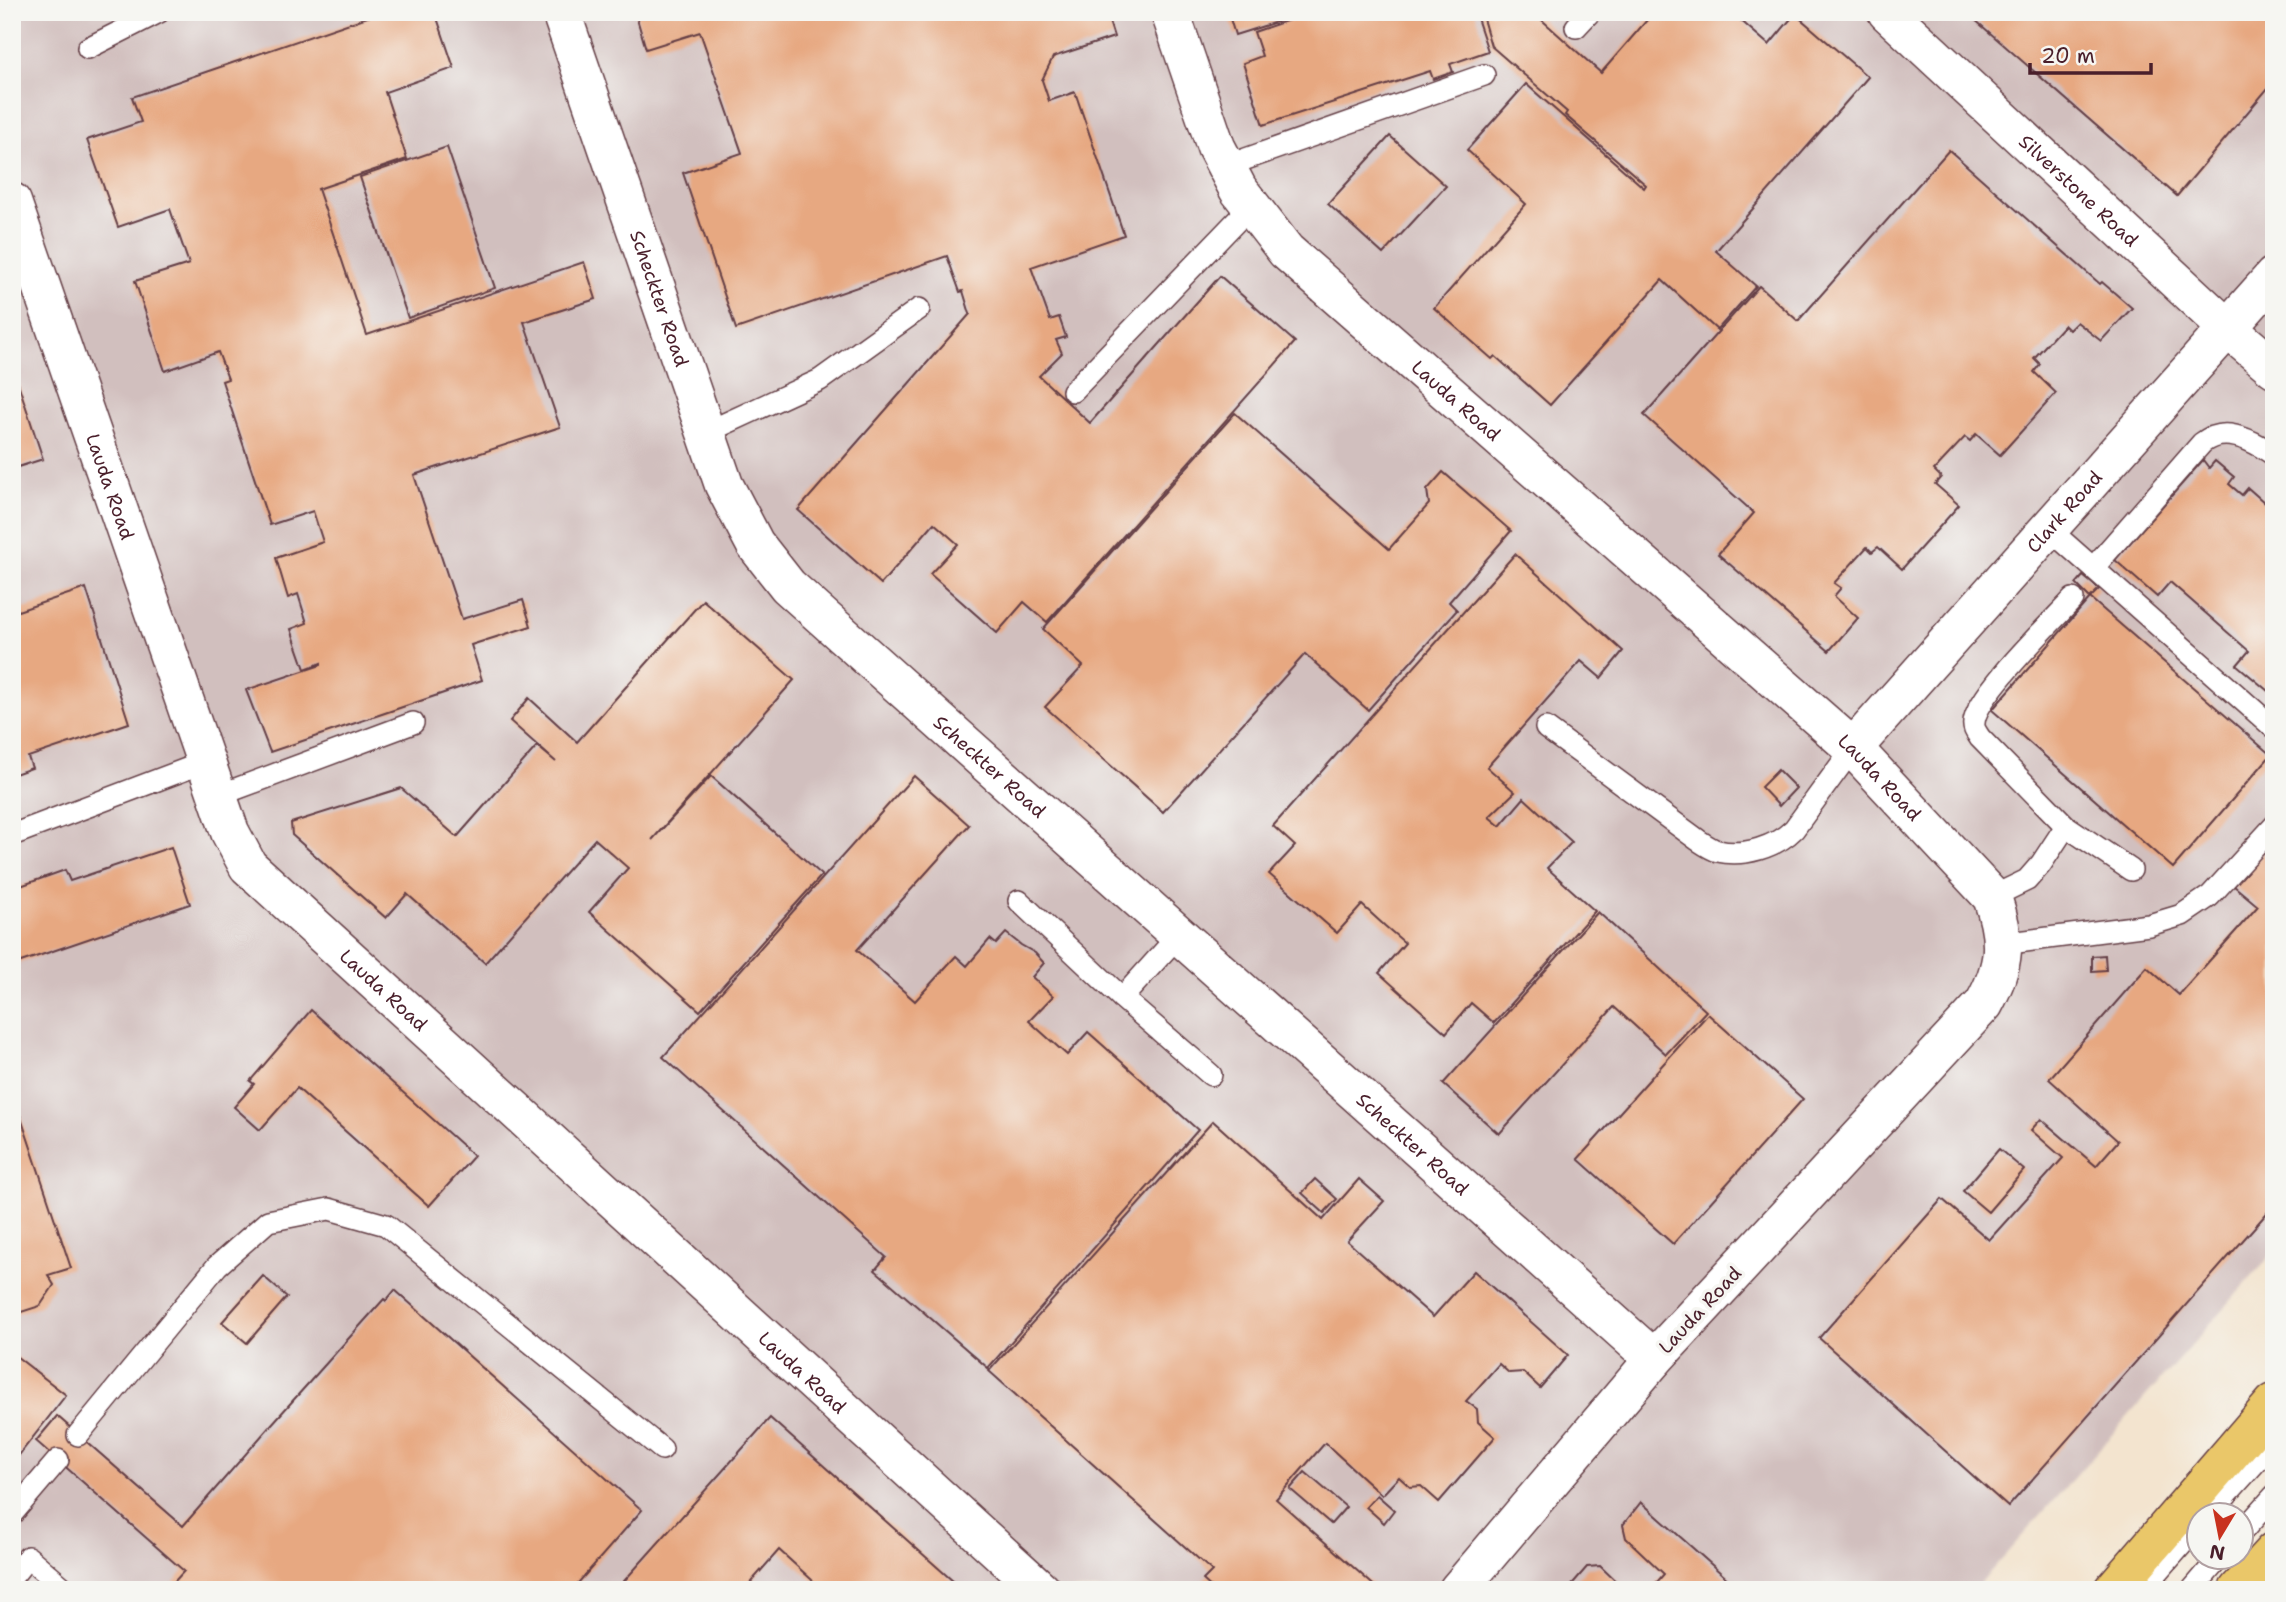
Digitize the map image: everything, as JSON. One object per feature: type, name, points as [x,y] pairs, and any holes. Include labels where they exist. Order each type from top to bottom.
[{"type":"main road","points":[[2113,1590],[2274,1403]]},
{"type":"main road","points":[[2238,1590],[2274,1552]]},
{"type":"street","name":"Scheckter Road","points":[[561,12],[724,485],[755,544],[788,586],[1654,1359]]},
{"type":"street","name":"Lauda Road","points":[[1170,12],[1216,147],[1238,189],[1286,251],[1853,748],[1992,897],[2002,926],[1997,980],[1984,1003],[1654,1359],[1458,1590]]},
{"type":"street","name":"Silverstone Road","points":[[1887,12],[2227,328],[2274,368]]},
{"type":"street","name":"Lauda Road","points":[[12,202],[211,779],[230,832],[248,866],[1041,1590]]},
{"type":"street","name":"Clark Road","points":[[1853,748],[2274,276]]},
{"type":"lane","points":[[88,48],[159,12]]},
{"type":"lane","points":[[1226,166],[1484,75]]},
{"type":"lane","points":[[1073,391],[1251,206]]},
{"type":"lane","points":[[705,433],[820,380],[919,309]]},
{"type":"lane","points":[[2094,567],[2183,463],[2211,435],[2223,434],[2249,440],[2274,455]]},
{"type":"lane","points":[[2049,529],[2274,729]]},
{"type":"lane","points":[[2073,599],[2003,676],[1979,707],[1973,723],[1980,738],[2066,826],[2131,870]]},
{"type":"lane","points":[[12,835],[413,723]]},
{"type":"lane","points":[[1546,728],[1699,840],[1715,850],[1727,852],[1755,849],[1774,844],[1786,837],[1853,748]]},
{"type":"lane","points":[[2002,944],[2149,925],[2182,915],[2210,897],[2274,825]]},
{"type":"lane","points":[[1992,897],[2027,880],[2066,826]]},
{"type":"lane","points":[[1019,901],[1122,998],[1210,1075]]},
{"type":"lane","points":[[1122,998],[1179,935]]},
{"type":"lane","points":[[78,1435],[217,1266],[268,1221],[330,1209],[386,1225],[662,1449]]},
{"type":"lane","points":[[2222,1500],[2274,1442]]},
{"type":"lane","points":[[12,1514],[58,1460]]},
{"type":"lane","points":[[2254,1519],[2274,1496]]},
{"type":"lane","points":[[2142,1590],[2184,1543]]},
{"type":"lane","points":[[12,1577],[20,1550],[66,1590]]},
{"type":"lane","points":[[2192,1590],[2209,1570]]},
{"type":"shaded area","points":[[12,12],[2274,12],[2274,1252],[1974,1590],[12,1590]]},
{"type":"building","points":[[382,12],[435,12],[454,68],[385,92],[407,159],[318,189],[367,335],[584,262],[596,299],[524,322],[560,427],[414,475],[462,619],[523,600],[531,626],[471,645],[482,680],[270,752],[246,690],[321,665],[305,669],[291,629],[307,623],[298,594],[288,598],[276,558],[323,542],[313,511],[270,525],[222,381],[228,379],[218,352],[165,371],[135,281],[189,264],[170,209],[118,227],[87,140],[141,122],[132,97]]},
{"type":"building","points":[[635,12],[1106,12],[1114,37],[1053,57],[1042,80],[1049,101],[1075,92],[1124,235],[1031,267],[1050,320],[1059,317],[1066,337],[1056,340],[1062,353],[1039,376],[1090,423],[1220,276],[1295,342],[1047,622],[1024,602],[997,633],[930,574],[958,544],[934,523],[881,584],[798,510],[970,314],[963,291],[960,292],[947,256],[736,329],[683,173],[742,153],[700,32],[646,49]]},
{"type":"building","points":[[1228,12],[1304,12],[1305,13],[1235,35]]},
{"type":"building","points":[[1313,12],[1475,12],[1488,51],[1450,64],[1453,72],[1433,79],[1430,71],[1263,125],[1243,63],[1262,56],[1254,32]]},
{"type":"building","points":[[1481,12],[1533,12],[1601,73],[1654,12],[1731,12],[1769,45],[1795,14],[1868,77],[1716,251],[1756,286],[1717,330],[1662,280],[1550,405],[1495,356],[1492,359],[1434,308],[1526,204],[1467,150],[1526,84],[1644,188],[1646,185],[1491,46]]},
{"type":"building","points":[[1966,12],[2274,12],[2274,81],[2177,196]]},
{"type":"building","points":[[1390,136],[1446,186],[1383,254],[1328,204]]},
{"type":"building","points":[[447,147],[495,288],[408,318],[360,177]]},
{"type":"building","points":[[1949,150],[2100,284],[2102,282],[2132,308],[2101,341],[2077,322],[2069,330],[2064,325],[2034,358],[2040,364],[2034,372],[2056,393],[2000,455],[1976,434],[1970,441],[1965,437],[1934,470],[1941,477],[1935,484],[1959,505],[1902,569],[1878,547],[1872,552],[1867,547],[1834,583],[1841,588],[1834,596],[1858,618],[1829,651],[1718,554],[1754,513],[1644,415],[1759,286],[1798,321]]},
{"type":"building","points":[[17,380],[43,459],[12,469],[12,382]]},
{"type":"building","points":[[1235,413],[1389,549],[1429,504],[1427,490],[1443,472],[1511,531],[1449,602],[1457,610],[1368,710],[1305,654],[1163,812],[1045,707],[1083,666],[1043,629]]},
{"type":"building","points":[[2203,460],[2209,468],[2215,461],[2234,477],[2229,484],[2242,495],[2248,488],[2274,511],[2274,696],[2237,665],[2249,651],[2170,582],[2157,597],[2115,560]]},
{"type":"building","points":[[1515,554],[1623,651],[1601,678],[1581,661],[1487,767],[1515,792],[1489,817],[1500,826],[1524,798],[1572,842],[1547,868],[1595,911],[1494,1023],[1471,1003],[1446,1033],[1379,973],[1405,943],[1362,905],[1337,933],[1269,874],[1295,846],[1273,826]]},
{"type":"building","points":[[2083,576],[2099,589],[2090,598],[2076,584]]},
{"type":"building","points":[[86,588],[129,723],[28,757],[32,768],[12,775],[12,613]]},
{"type":"building","points":[[2090,598],[2271,755],[2173,868],[1992,710]]},
{"type":"building","points":[[703,600],[794,680],[652,840],[711,776],[822,875],[700,1011],[589,912],[628,868],[595,839],[485,963],[407,894],[386,918],[292,835],[291,823],[401,788],[457,837],[537,746],[556,762],[510,721],[529,698],[577,742]]},
{"type":"building","points":[[1778,770],[1796,788],[1779,806],[1761,787]]},
{"type":"building","points":[[914,776],[969,825],[857,950],[915,1001],[956,956],[967,966],[990,939],[996,944],[1006,933],[1035,953],[1044,963],[1032,977],[1053,996],[1029,1021],[1067,1055],[1088,1032],[1198,1130],[988,1368],[875,1270],[886,1257],[663,1057]]},
{"type":"building","points":[[2274,841],[2274,1205],[2008,1507],[1819,1338],[1942,1199],[1989,1240],[2063,1158],[2031,1130],[2041,1119],[2096,1166],[2118,1141],[2049,1079],[2147,967],[2179,995],[2258,906],[2234,886]]},
{"type":"building","points":[[171,847],[190,904],[12,965],[12,889],[65,870],[70,881]]},
{"type":"building","points":[[1598,912],[1706,1011],[1666,1054],[1614,1007],[1499,1134],[1443,1084]]},
{"type":"building","points":[[2105,955],[2106,970],[2092,971],[2092,956]]},
{"type":"building","points":[[311,1010],[474,1156],[429,1206],[297,1088],[260,1130],[234,1107],[254,1084],[250,1081]]},
{"type":"building","points":[[1708,1014],[1803,1099],[1673,1244],[1578,1159]]},
{"type":"building","points":[[12,1091],[71,1268],[48,1275],[54,1285],[40,1306],[12,1315]]},
{"type":"building","points":[[1213,1121],[1323,1220],[1359,1179],[1384,1201],[1347,1241],[1433,1317],[1474,1271],[1568,1355],[1540,1388],[1523,1372],[1509,1373],[1499,1364],[1466,1401],[1477,1409],[1478,1422],[1495,1437],[1439,1502],[1421,1486],[1410,1487],[1399,1477],[1382,1495],[1325,1443],[1276,1499],[1379,1590],[1214,1590],[1203,1580],[1212,1571],[989,1371]]},
{"type":"building","points":[[1999,1149],[2024,1170],[1988,1212],[1963,1191]]},
{"type":"building","points":[[1315,1179],[1337,1199],[1324,1213],[1302,1193]]},
{"type":"building","points":[[263,1276],[287,1297],[247,1343],[222,1322]]},
{"type":"building","points":[[395,1290],[642,1510],[572,1590],[183,1590],[174,1582],[184,1571],[36,1441],[57,1416],[183,1526],[384,1299],[386,1301]]},
{"type":"building","points":[[12,1353],[66,1395],[12,1464]]},
{"type":"building","points":[[770,1418],[963,1590],[823,1590],[779,1550],[744,1590],[616,1590]]},
{"type":"building","points":[[1305,1472],[1346,1507],[1331,1524],[1290,1489]]},
{"type":"building","points":[[1377,1495],[1394,1510],[1384,1523],[1366,1507]]},
{"type":"building","points":[[1641,1502],[1740,1590],[1650,1590],[1664,1574],[1626,1538],[1623,1525]]},
{"type":"building","points":[[1600,1566],[1625,1590],[1567,1590],[1587,1567]]}]
